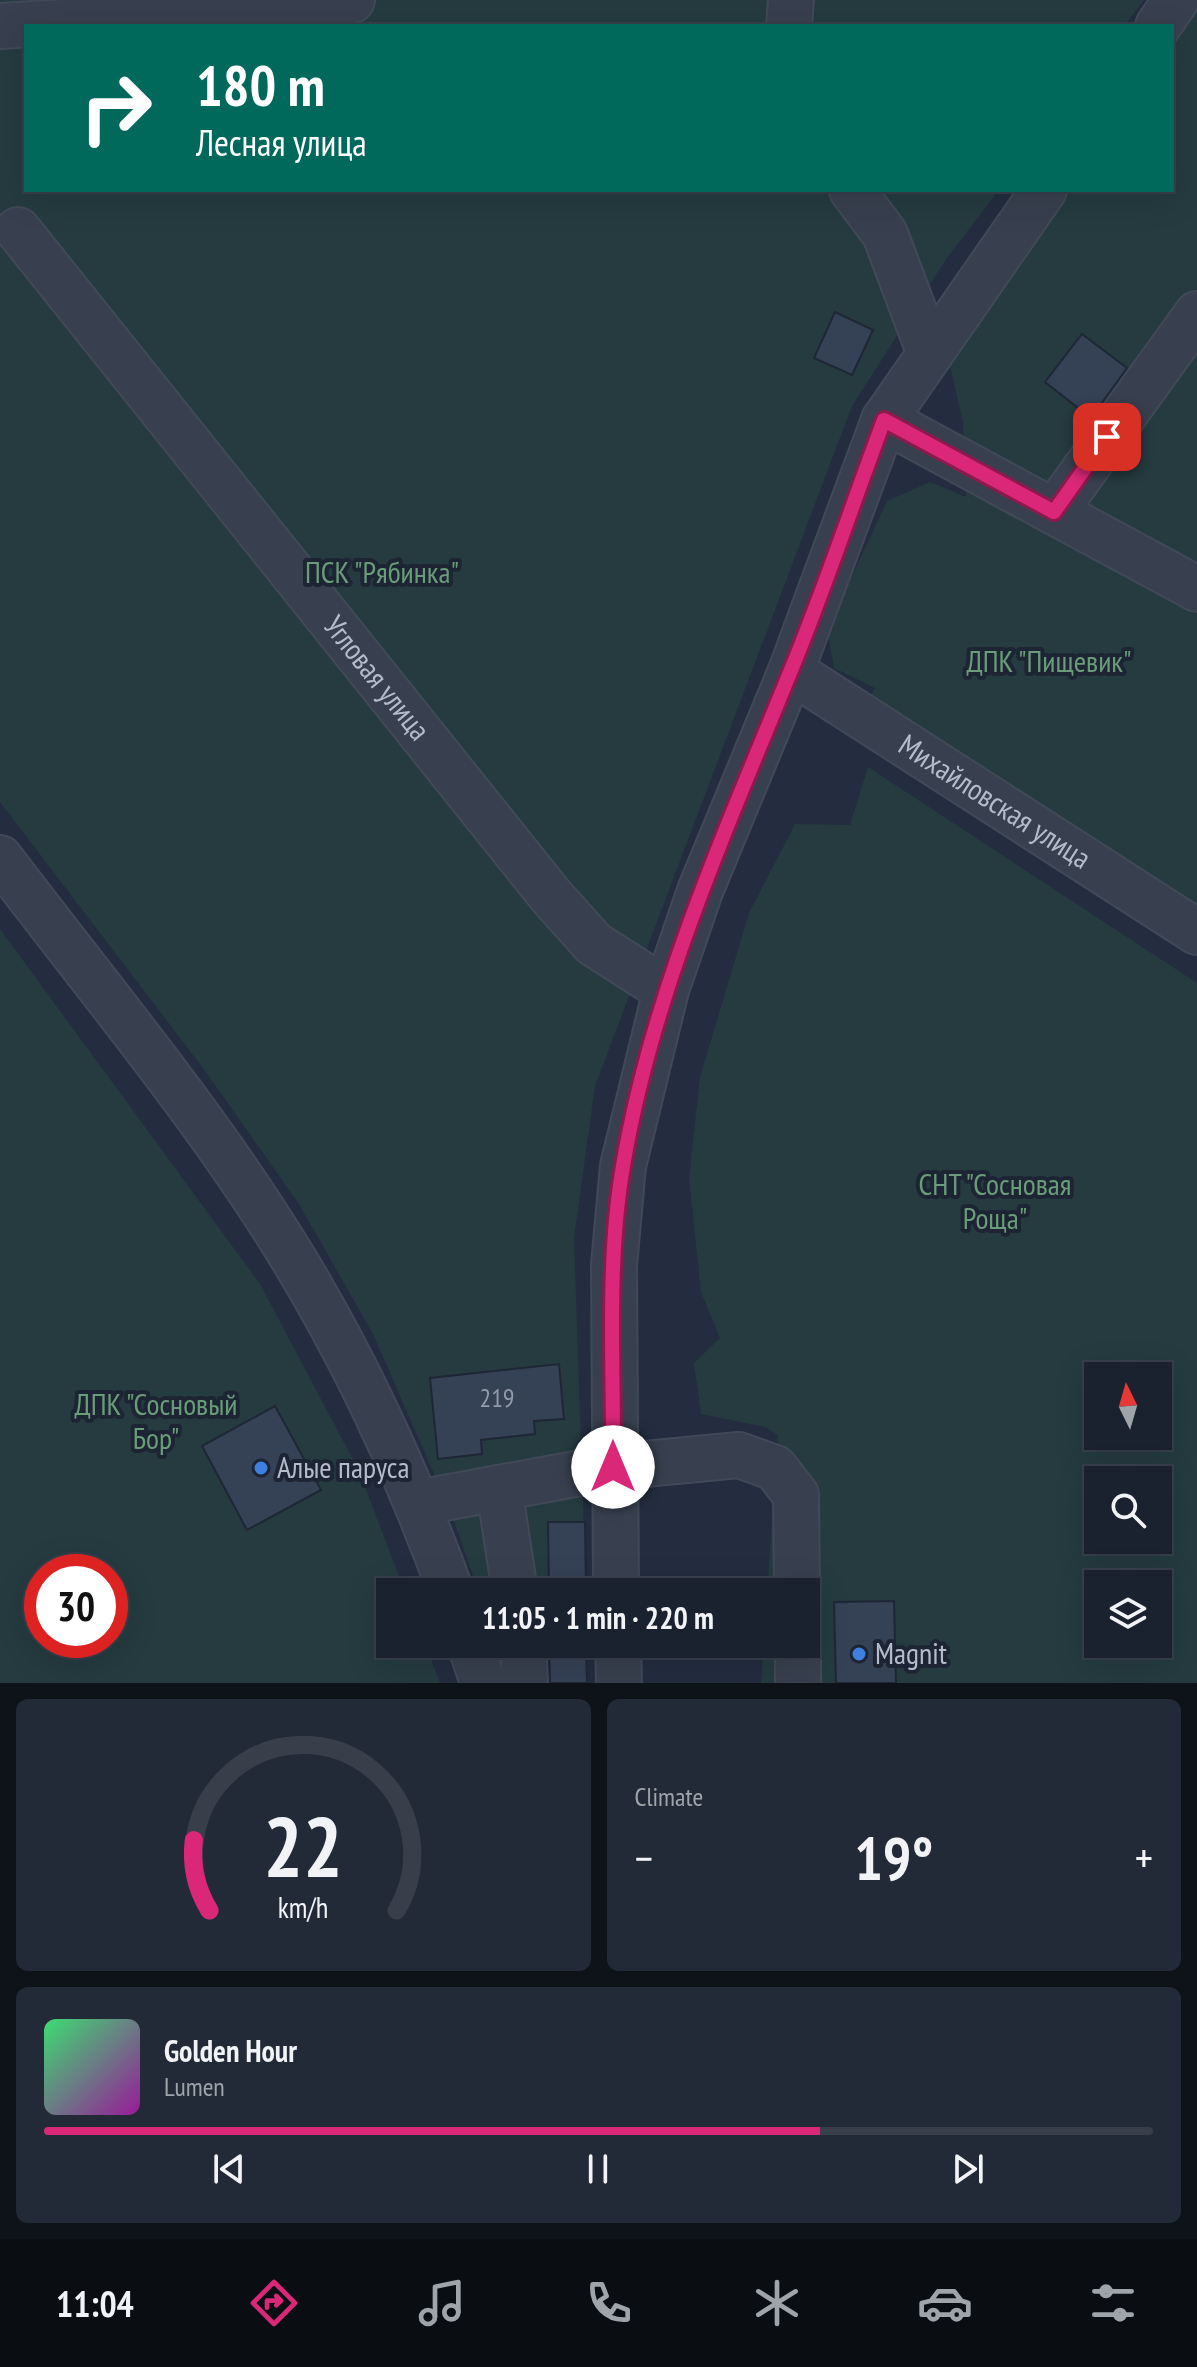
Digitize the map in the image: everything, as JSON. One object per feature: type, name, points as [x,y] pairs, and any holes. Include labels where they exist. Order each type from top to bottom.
[{"type":"street","points":[[0,26],[153,8],[302,7],[352,0]]},
{"type":"street","points":[[789,24],[791,0]]},
{"type":"street","points":[[1159,24],[1176,0]]},
{"type":"street","points":[[854,192],[885,234],[930,354]]},
{"type":"street","points":[[616,1578],[614,1265],[623,1166],[666,990],[700,891],[791,671],[884,420],[1043,192]]},
{"type":"street","name":"Угловая улица","points":[[18,230],[551,896],[594,944],[666,990]]},
{"type":"street","points":[[1054,512],[1197,314]]},
{"type":"street","points":[[884,420],[1197,589]]},
{"type":"street","name":"Михайловская улица","points":[[791,671],[1197,932]]},
{"type":"street","points":[[0,858],[216,1144],[293,1258],[353,1368],[417,1503],[446,1578]]},
{"type":"street","points":[[417,1503],[613,1467],[739,1455],[775,1468],[796,1495],[797,1578]]},
{"type":"street","points":[[499,1488],[513,1578]]},
{"type":"street","points":[[475,1658],[483,1683]]},
{"type":"street","points":[[524,1658],[525,1683]]},
{"type":"street","points":[[618,1658],[619,1683]]},
{"type":"street","points":[[798,1658],[798,1683]]},
{"type":"green space","name":"ПСК \"Рябинка\"","points":[[0,0],[1144,0],[1126,24],[24,24],[24,192],[997,192],[947,258],[852,406],[595,1086],[574,1238],[586,1578],[474,1578],[451,1513],[373,1334],[299,1204],[203,1068],[0,802]]},
{"type":"green space","name":"ДПК \"Пищевик\"","points":[[1197,7],[1197,932],[860,715],[875,688],[834,668],[827,630],[887,501],[930,482],[966,497],[963,423],[947,352],[1063,192],[1174,192],[1174,38]]},
{"type":"green space","name":"СНТ \"Сосновая Роща\"","points":[[868,767],[1197,983],[1197,1683],[761,1683],[763,1658],[820,1658],[820,1578],[768,1578],[778,1435],[765,1427],[701,1414],[694,1363],[720,1338],[701,1292],[689,1178],[700,1077],[749,913],[795,824],[850,825]]},
{"type":"green space","name":"ДПК \"Сосновый Бор\"","points":[[0,929],[260,1284],[359,1471],[400,1578],[376,1578],[376,1658],[430,1658],[440,1683],[0,1683]]},
{"type":"building","points":[[835,312],[873,330],[852,375],[814,358]]},
{"type":"building","points":[[1082,334],[1127,368],[1091,418],[1045,382]]},
{"type":"building","points":[[559,1364],[564,1419],[534,1421],[535,1434],[481,1440],[482,1454],[438,1459],[430,1378]]},
{"type":"building","name":"Алые паруса","points":[[275,1406],[321,1490],[247,1530],[202,1446]]},
{"type":"building","points":[[548,1522],[585,1522],[586,1578],[549,1578]]},
{"type":"building","points":[[894,1601],[896,1683],[836,1683],[834,1602]]},
{"type":"building","points":[[549,1658],[586,1658],[587,1683],[550,1683]]},
{"type":"place","name":"Алые паруса","points":[[261,1468]]},
{"type":"place","name":"Magnit","points":[[859,1654]]},
{"type":"route","points":[[613,1467],[614,1265],[623,1166],[666,990],[700,891],[791,671],[884,420],[1054,512],[1107,437]]}]
